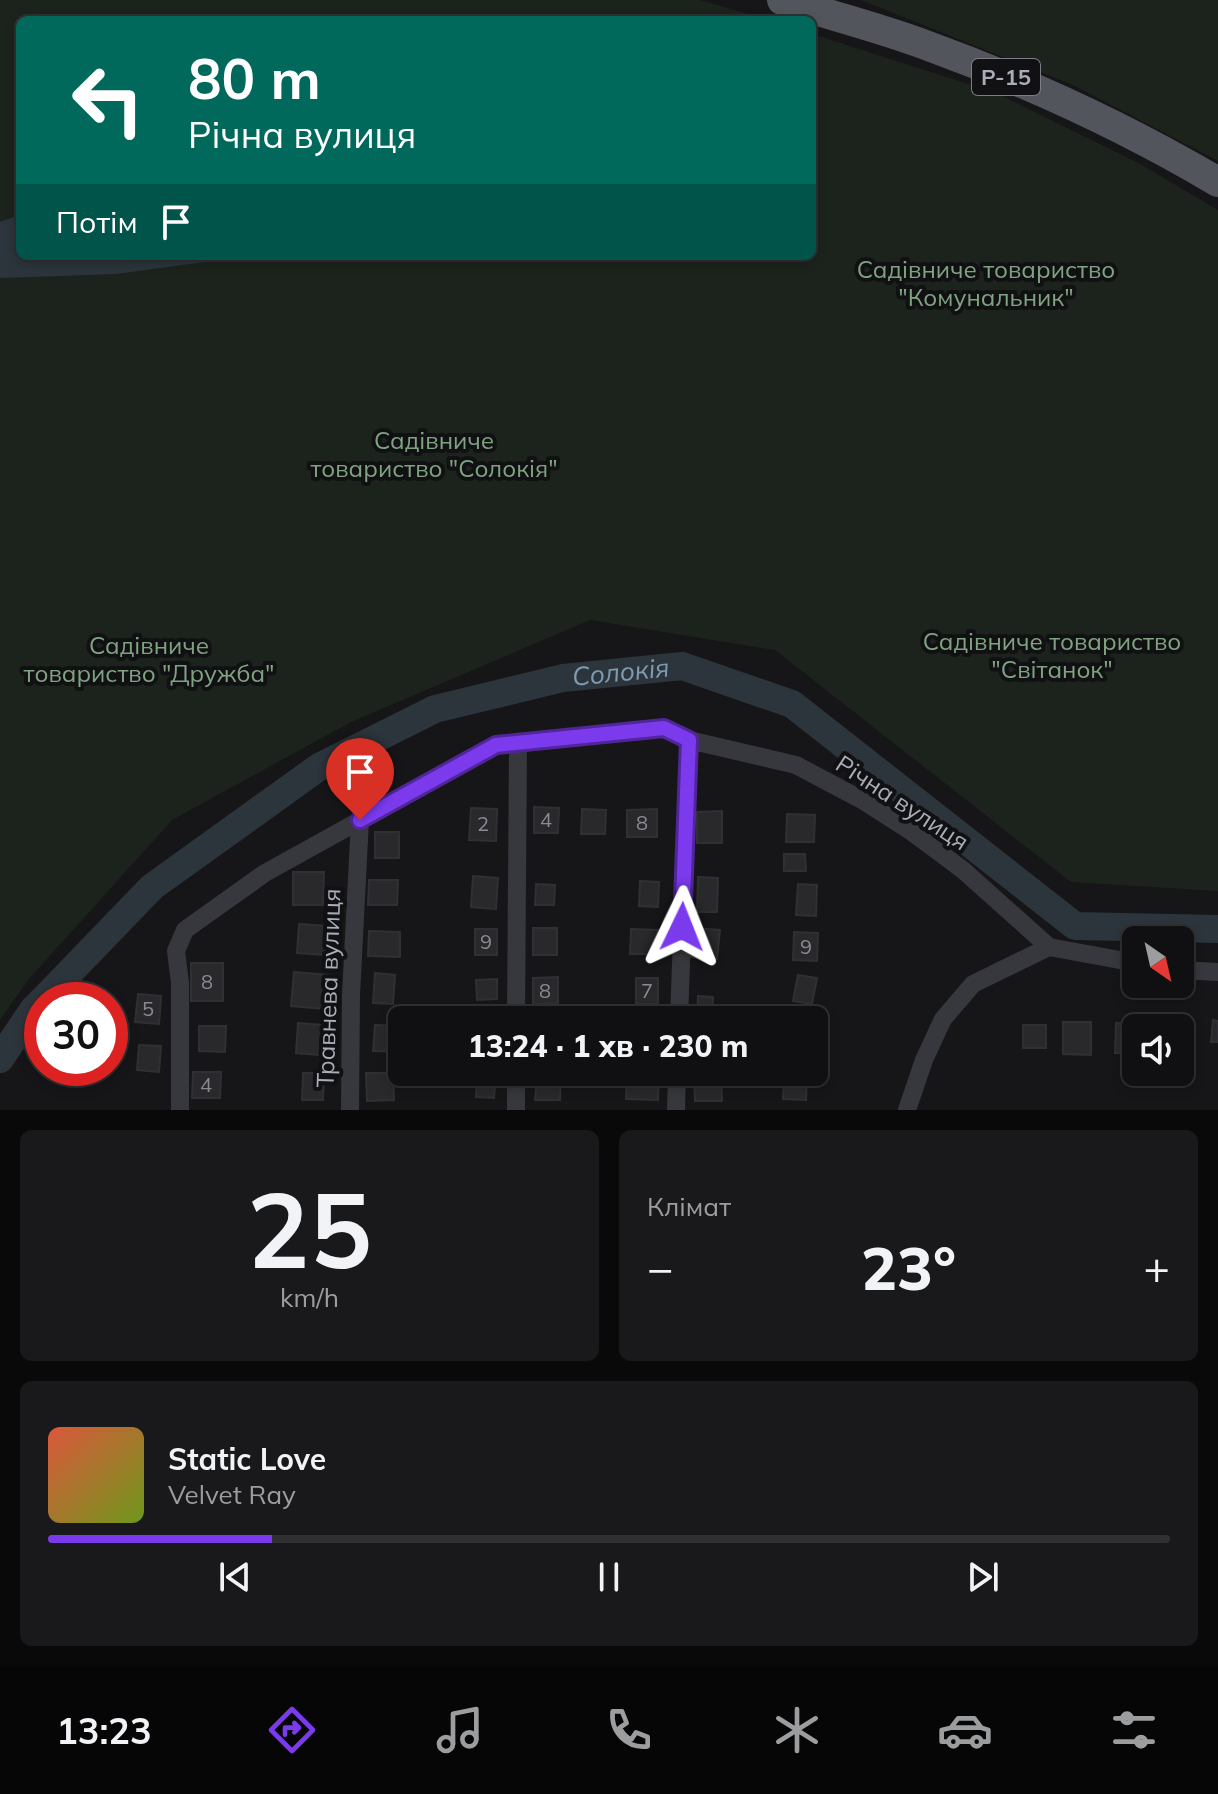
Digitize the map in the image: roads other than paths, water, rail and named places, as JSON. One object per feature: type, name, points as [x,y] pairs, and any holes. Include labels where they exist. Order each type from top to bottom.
[{"type":"main road","name":"Р-15","points":[[782,0],[922,43],[1046,93],[1218,182]]},
{"type":"street","name":"Річна вулиця","points":[[180,1110],[180,983],[176,951],[185,930],[265,873],[496,745],[664,728],[689,740],[796,765],[862,800],[912,832],[963,870],[1049,947]]},
{"type":"street","points":[[680,1006],[689,740]]},
{"type":"street","points":[[516,1006],[518,743]]},
{"type":"street","name":"Травнева вулиця","points":[[350,1110],[351,995],[360,820]]},
{"type":"street","points":[[907,1110],[924,1060],[943,1019],[973,984],[1049,947],[1122,960]]},
{"type":"street","points":[[1194,971],[1218,972]]},
{"type":"street","points":[[516,1086],[516,1110]]},
{"type":"street","points":[[676,1110],[677,1086]]},
{"type":"waterway","name":"Солокія","points":[[60,982],[152,887],[319,767],[435,709],[563,678],[682,666],[792,704],[1075,926],[1218,929]]},
{"type":"waterway","name":"Солокія","points":[[0,1059],[24,1023]]},
{"type":"park label","name":"Садівниче товариство \"Комунальник\"","points":[[986,284]]},
{"type":"park label","name":"Садівниче товариство \"Солокія\"","points":[[434,455]]},
{"type":"park label","name":"Садівниче товариство \"Світанок\"","points":[[1052,656]]},
{"type":"park label","name":"Садівниче товариство \"Дружба\"","points":[[149,660]]}]
